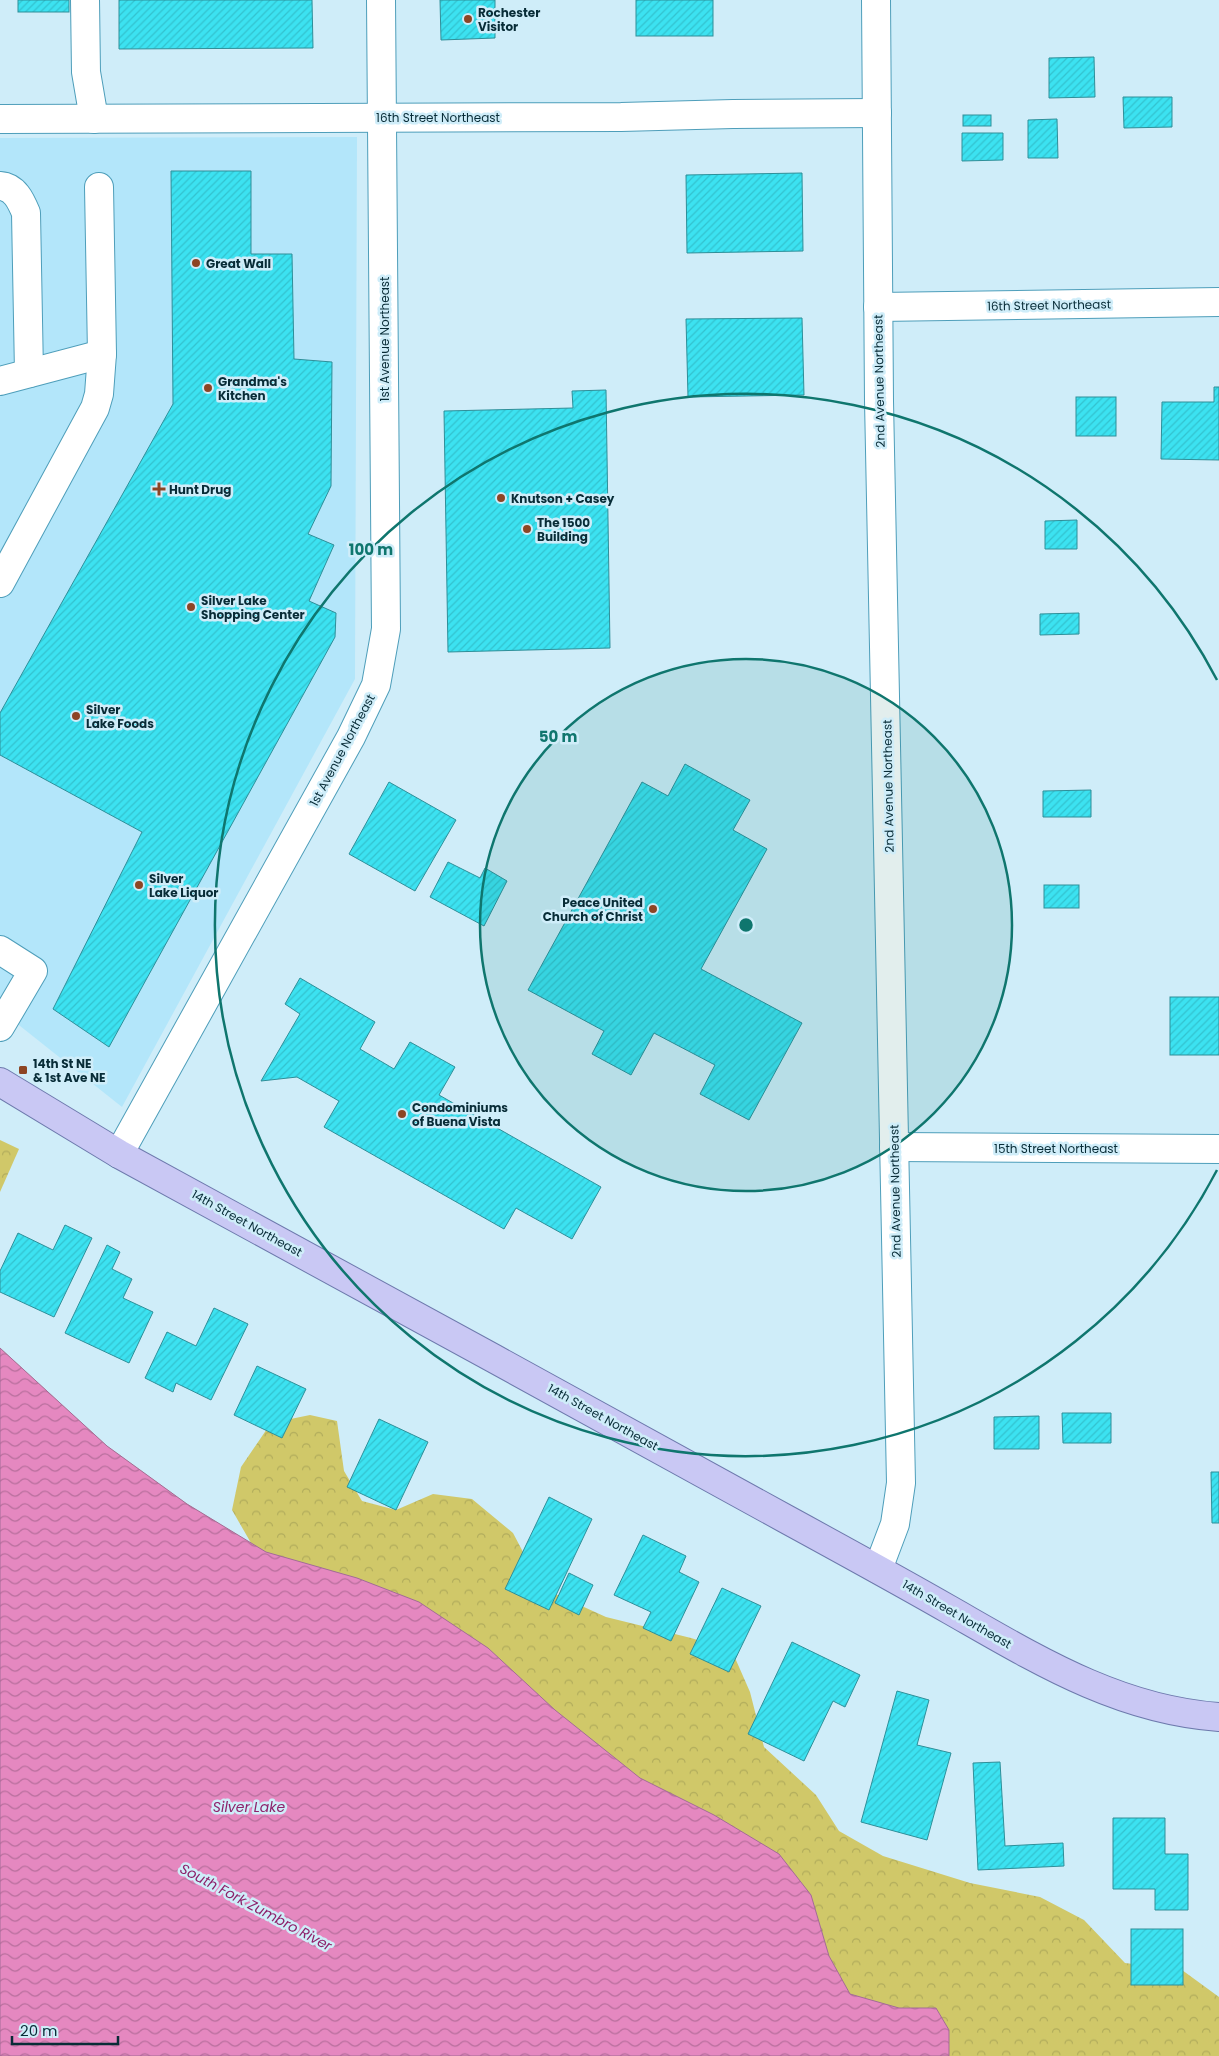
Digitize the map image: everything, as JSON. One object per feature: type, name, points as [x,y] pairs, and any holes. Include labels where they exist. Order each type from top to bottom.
[{"type":"main road","name":"14th Street Northeast","points":[[0,1082],[119,1154],[878,1569],[1041,1662],[1076,1679],[1129,1699],[1162,1709],[1219,1717]]},
{"type":"street","points":[[85,0],[86,72],[94,119]]},
{"type":"street","name":"1st Avenue Northeast","points":[[119,1154],[351,737],[376,685],[386,628],[381,0]]},
{"type":"street","name":"2nd Avenue Northeast","points":[[876,0],[878,308],[901,1483],[895,1524],[878,1569]]},
{"type":"street","name":"16th Street Northeast","points":[[0,119],[621,117],[877,113]]},
{"type":"street","points":[[0,186],[4,186],[18,196],[26,213],[29,373]]},
{"type":"street","points":[[0,583],[95,408],[102,354],[99,187]]},
{"type":"street","name":"16th Street Northeast","points":[[878,308],[1219,302]]},
{"type":"street","points":[[0,381],[102,354]]},
{"type":"street","points":[[0,950],[32,971],[0,1027]]},
{"type":"street","name":"15th Street Northeast","points":[[894,1147],[1219,1149]]},
{"type":"shaded area","points":[[357,137],[355,679],[122,1107],[0,1010],[0,138]]},
{"type":"green space","points":[[0,1140],[19,1149],[0,1192]]},
{"type":"green space","name":"Silver Lake","points":[[0,1348],[107,1446],[187,1504],[251,1543],[232,1510],[241,1467],[271,1423],[310,1415],[337,1421],[344,1471],[362,1501],[396,1510],[433,1494],[472,1499],[513,1533],[542,1588],[606,1617],[691,1638],[732,1651],[750,1692],[764,1747],[816,1795],[839,1831],[883,1856],[970,1883],[1040,1897],[1084,1920],[1125,1963],[1182,1970],[1219,1997],[1219,2056],[0,2056]]},
{"type":"water","name":"Silver Lake","points":[[0,1348],[107,1446],[187,1504],[266,1552],[357,1578],[419,1602],[488,1648],[555,1710],[640,1778],[714,1815],[779,1854],[811,1895],[829,1956],[850,1994],[899,2008],[936,2008],[949,2030],[949,2056],[0,2056]]},
{"type":"building","points":[[18,0],[69,0],[69,12],[18,12]]},
{"type":"building","points":[[119,0],[312,0],[313,48],[119,49]]},
{"type":"building","name":"Rochester Visitor","points":[[440,0],[495,0],[495,38],[441,40]]},
{"type":"building","points":[[636,0],[713,0],[713,36],[636,36]]},
{"type":"building","points":[[1094,57],[1095,97],[1049,98],[1049,58]]},
{"type":"building","points":[[1123,97],[1172,97],[1172,127],[1124,128]]},
{"type":"building","points":[[963,115],[991,115],[991,126],[963,126]]},
{"type":"building","points":[[1057,119],[1058,158],[1028,158],[1028,120]]},
{"type":"building","points":[[962,133],[1003,133],[1003,160],[962,161]]},
{"type":"building","name":"Silver Lake Shopping Center","points":[[171,171],[251,171],[251,254],[292,254],[294,359],[332,362],[331,486],[308,534],[334,545],[309,601],[336,613],[335,637],[109,1047],[53,1009],[142,832],[0,755],[0,713],[173,404]]},
{"type":"building","points":[[802,173],[803,251],[687,253],[686,175]]},
{"type":"building","points":[[802,318],[804,395],[688,397],[686,319]]},
{"type":"building","points":[[1214,387],[1219,387],[1219,460],[1161,459],[1162,402],[1214,402]]},
{"type":"building","name":"The 1500 Building","points":[[606,390],[610,648],[448,652],[444,411],[573,408],[572,391]]},
{"type":"building","points":[[1076,397],[1116,397],[1116,436],[1076,436]]},
{"type":"building","points":[[1077,520],[1077,549],[1045,549],[1045,521]]},
{"type":"building","points":[[1079,613],[1079,634],[1040,635],[1040,614]]},
{"type":"building","name":"Peace United Church of Christ","points":[[685,764],[750,800],[733,830],[767,849],[701,969],[802,1023],[749,1120],[700,1094],[715,1065],[654,1033],[631,1075],[592,1054],[604,1031],[528,990],[642,782],[668,796]]},
{"type":"building","points":[[389,782],[456,820],[415,891],[349,854]]},
{"type":"building","points":[[1091,790],[1091,817],[1043,817],[1043,791]]},
{"type":"building","points":[[448,862],[480,878],[485,868],[507,881],[484,926],[430,897]]},
{"type":"building","points":[[1044,885],[1079,885],[1079,908],[1044,908]]},
{"type":"building","name":"Condominiums of Buena Vista","points":[[300,978],[375,1022],[360,1049],[394,1069],[410,1042],[455,1067],[439,1095],[601,1187],[572,1239],[516,1208],[504,1229],[324,1127],[339,1101],[297,1077],[261,1081],[300,1014],[285,1004]]},
{"type":"building","points":[[1170,997],[1219,997],[1219,1055],[1170,1055]]},
{"type":"building","points":[[65,1225],[92,1238],[54,1317],[0,1292],[0,1271],[18,1233],[53,1250]]},
{"type":"building","points":[[107,1245],[120,1252],[112,1269],[132,1279],[123,1298],[153,1312],[129,1363],[65,1333]]},
{"type":"building","points":[[214,1308],[248,1324],[211,1400],[176,1383],[173,1392],[145,1378],[167,1332],[196,1346]]},
{"type":"building","points":[[257,1366],[306,1389],[282,1438],[234,1415]]},
{"type":"building","points":[[1062,1413],[1111,1413],[1111,1443],[1063,1443]]},
{"type":"building","points":[[1039,1416],[1039,1449],[994,1449],[994,1417]]},
{"type":"building","points":[[379,1419],[428,1442],[396,1510],[347,1487]]},
{"type":"building","points":[[1211,1472],[1219,1472],[1219,1523],[1212,1523]]},
{"type":"building","points":[[549,1497],[592,1519],[549,1610],[505,1589]]},
{"type":"building","points":[[643,1535],[686,1556],[679,1572],[699,1582],[671,1641],[643,1628],[651,1612],[614,1595]]},
{"type":"building","points":[[569,1573],[593,1585],[579,1615],[555,1603]]},
{"type":"building","points":[[722,1588],[761,1606],[729,1672],[690,1654]]},
{"type":"building","points":[[792,1642],[860,1675],[845,1707],[833,1701],[804,1761],[748,1734]]},
{"type":"building","points":[[897,1691],[929,1700],[917,1745],[951,1753],[927,1840],[861,1822]]},
{"type":"building","points":[[1000,1762],[1005,1846],[1063,1843],[1064,1866],[978,1870],[973,1763]]},
{"type":"building","points":[[1113,1818],[1165,1818],[1165,1854],[1188,1854],[1188,1910],[1155,1910],[1155,1889],[1113,1889]]},
{"type":"building","points":[[1131,1929],[1183,1929],[1183,1985],[1131,1985]]},
{"type":"place","name":"Rochester Visitor","points":[[468,19]]},
{"type":"place","name":"Great Wall","points":[[196,263]]},
{"type":"place","name":"Grandma's Kitchen","points":[[208,388]]},
{"type":"place","name":"Hunt Drug","points":[[159,489]]},
{"type":"place","name":"Knutson + Casey","points":[[501,498]]},
{"type":"place","name":"The 1500 Building","points":[[527,529]]},
{"type":"place","name":"Silver Lake Shopping Center","points":[[191,607]]},
{"type":"place","name":"Silver Lake Foods","points":[[76,716]]},
{"type":"place","name":"Silver Lake Liquor","points":[[139,885]]},
{"type":"place","name":"Peace United Church of Christ","points":[[653,909]]},
{"type":"place","name":"14th St NE & 1st Ave NE","points":[[23,1070]]},
{"type":"place","name":"Condominiums of Buena Vista","points":[[402,1114]]},
{"type":"water label","name":"South Fork Zumbro River","points":[[256,1907]]}]
